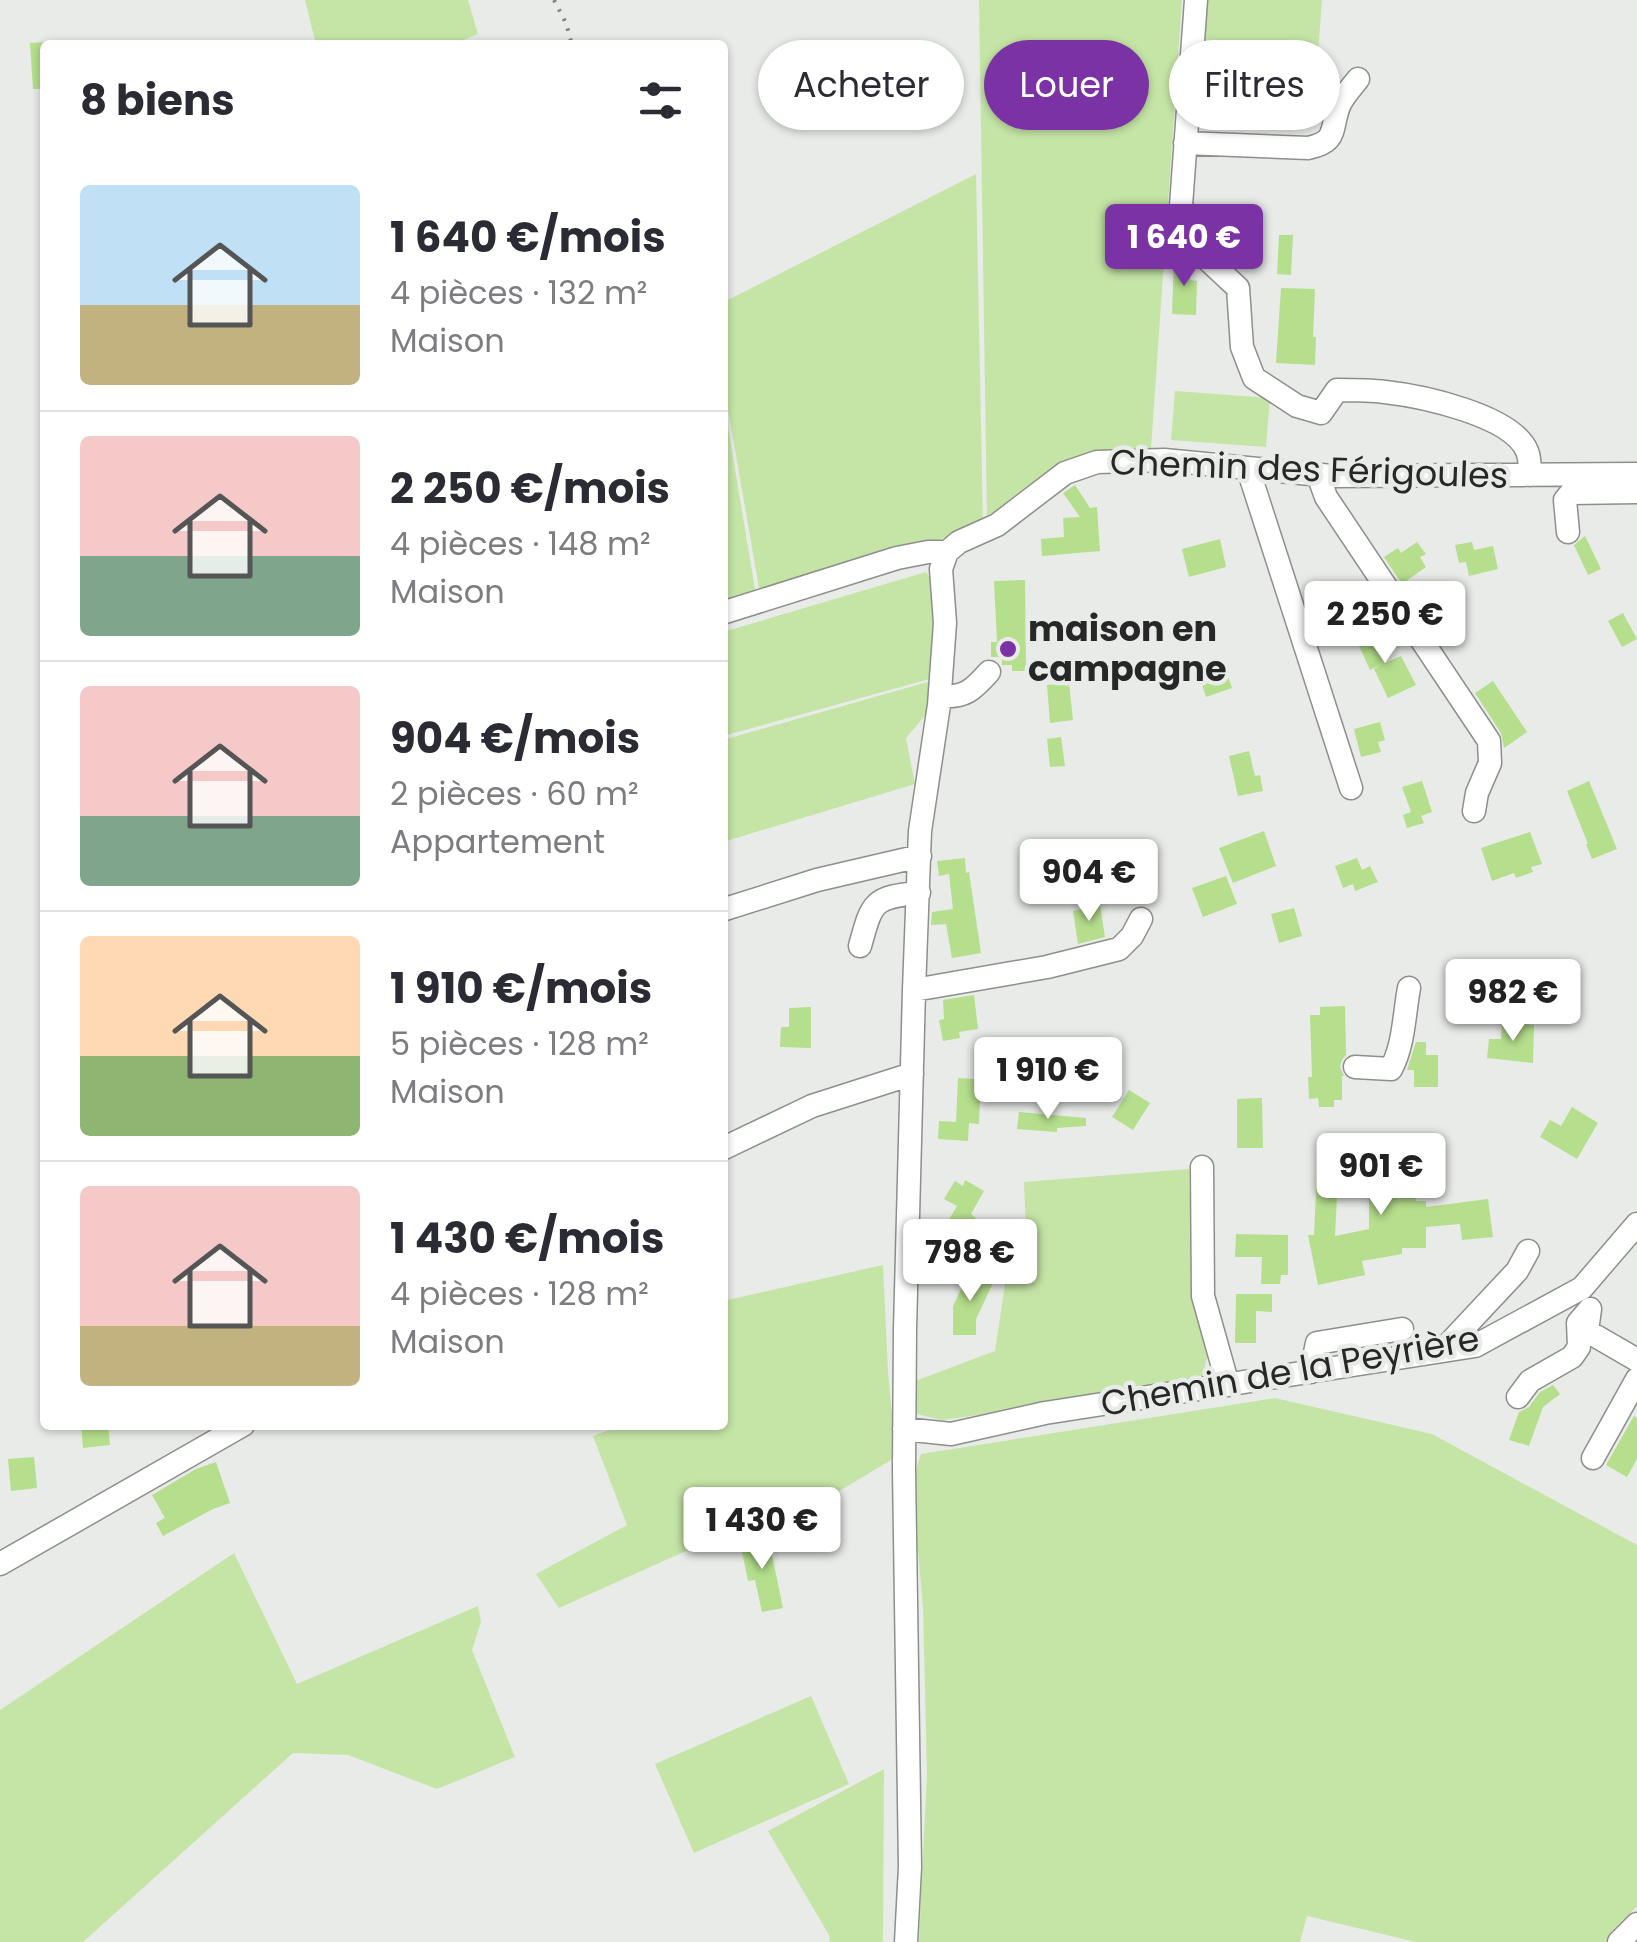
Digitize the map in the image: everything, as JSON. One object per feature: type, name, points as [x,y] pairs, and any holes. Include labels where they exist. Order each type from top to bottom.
[{"type":"street","points":[[1196,0],[1179,233],[1238,288],[1242,347],[1254,378],[1296,406],[1321,413],[1337,390],[1384,392],[1480,414],[1509,431],[1526,449],[1530,475]]},
{"type":"street","points":[[1186,143],[1308,148],[1322,145],[1331,137],[1340,103],[1358,79]]},
{"type":"street","name":"Chemin des Férigoules","points":[[728,611],[896,558],[948,552],[959,542],[997,525],[1065,473],[1097,462],[1164,460],[1318,475],[1637,474]]},
{"type":"street","points":[[1248,469],[1351,788]]},
{"type":"street","points":[[1318,475],[1326,497],[1489,742],[1490,763],[1477,793],[1474,812]]},
{"type":"street","points":[[1568,532],[1565,500],[1571,493],[1637,492]]},
{"type":"street","points":[[906,1942],[910,1867],[904,1429],[914,990],[920,831],[940,696],[945,623],[941,569],[948,552]]},
{"type":"street","points":[[940,696],[956,697],[974,689],[989,672]]},
{"type":"street","points":[[728,908],[817,880],[920,856]]},
{"type":"street","points":[[860,946],[870,912],[883,898],[919,893]]},
{"type":"street","points":[[914,990],[1047,968],[1120,949],[1141,919]]},
{"type":"street","points":[[1356,1067],[1391,1069],[1400,1052],[1409,988]]},
{"type":"street","points":[[728,1146],[812,1106],[912,1074]]},
{"type":"street","points":[[1202,1167],[1203,1296],[1228,1385]]},
{"type":"street","name":"Chemin de la Peyrière","points":[[904,1429],[951,1434],[1046,1413],[1475,1346],[1582,1288],[1637,1224]]},
{"type":"street","points":[[1442,1351],[1517,1271],[1528,1251]]},
{"type":"street","points":[[1518,1397],[1530,1381],[1572,1356],[1579,1347],[1578,1323],[1590,1309],[1587,1331],[1637,1360]]},
{"type":"street","points":[[1311,1372],[1317,1343],[1402,1330]]},
{"type":"street","points":[[1592,1458],[1637,1379]]},
{"type":"street","points":[[0,1564],[210,1434]]},
{"type":"street","points":[[1619,1942],[1637,1924]]},
{"type":"path","points":[[554,0],[571,40]]},
{"type":"green space","points":[[305,0],[468,0],[478,34],[463,40],[315,40]]},
{"type":"green space","points":[[979,0],[1182,0],[1179,40],[1169,40],[1169,130],[1173,130],[1151,449],[1101,451],[987,521]]},
{"type":"green space","points":[[1208,0],[1322,0],[1319,40],[1205,40]]},
{"type":"green space","points":[[976,174],[983,524],[760,594],[728,409],[728,300]]},
{"type":"green space","points":[[1175,391],[1270,398],[1266,447],[1171,440]]},
{"type":"green space","points":[[728,427],[756,595],[728,602]]},
{"type":"green space","points":[[926,572],[936,585],[933,678],[728,735],[728,631]]},
{"type":"green space","points":[[931,681],[928,712],[906,738],[915,784],[728,840],[728,739]]},
{"type":"green space","points":[[1189,1169],[1193,1294],[1207,1357],[1201,1384],[942,1420],[917,1414],[915,1381],[995,1351],[1009,1258],[1027,1259],[1024,1182]]},
{"type":"green space","points":[[883,1265],[896,1457],[804,1510],[708,1541],[559,1608],[536,1574],[627,1525],[593,1436],[609,1430],[728,1430],[728,1300]]},
{"type":"green space","points":[[1275,1398],[1432,1434],[1637,1545],[1637,1906],[1605,1942],[1416,1942],[1307,1916],[1300,1942],[919,1942],[927,1773],[923,1608],[912,1482],[921,1454]]},
{"type":"green space","points":[[234,1553],[297,1684],[478,1606],[481,1622],[472,1650],[515,1757],[437,1789],[348,1755],[293,1753],[83,1942],[0,1942],[0,1710]]},
{"type":"green space","points":[[811,1696],[849,1784],[694,1853],[655,1764]]},
{"type":"green space","points":[[884,1769],[883,1942],[830,1942],[768,1831]]},
{"type":"building","points":[[40,42],[40,89],[33,89],[30,43]]},
{"type":"building","points":[[1279,235],[1293,235],[1291,275],[1277,274]]},
{"type":"building","points":[[1174,256],[1182,256],[1190,264],[1190,280],[1197,281],[1196,315],[1172,314]]},
{"type":"building","points":[[1281,288],[1315,289],[1315,365],[1276,363]]},
{"type":"building","points":[[1075,485],[1090,508],[1097,507],[1100,551],[1042,556],[1041,539],[1064,537],[1063,518],[1080,517],[1063,493]]},
{"type":"building","points":[[1585,536],[1601,569],[1588,575],[1574,545]]},
{"type":"building","points":[[1220,539],[1226,567],[1189,577],[1182,549]]},
{"type":"building","points":[[1417,542],[1426,554],[1420,557],[1426,567],[1402,584],[1384,557],[1398,548],[1401,553]]},
{"type":"building","points":[[1472,542],[1474,550],[1493,546],[1498,569],[1469,576],[1466,562],[1459,563],[1455,545]]},
{"type":"building","points":[[1025,580],[1026,671],[1012,671],[1012,665],[1002,665],[1002,657],[991,657],[991,642],[997,642],[994,581]]},
{"type":"building","points":[[1623,613],[1637,639],[1622,647],[1608,621]]},
{"type":"building","points":[[1369,628],[1385,663],[1401,656],[1416,685],[1388,698],[1374,669],[1381,665],[1370,670],[1354,635]]},
{"type":"building","points":[[1218,659],[1232,688],[1206,697],[1196,666]]},
{"type":"building","points":[[1493,681],[1527,732],[1504,748],[1501,733],[1475,693]]},
{"type":"building","points":[[1069,683],[1073,720],[1050,723],[1047,685]]},
{"type":"building","points":[[1380,722],[1385,740],[1378,742],[1381,752],[1361,757],[1354,729]]},
{"type":"building","points":[[1061,737],[1065,766],[1050,767],[1047,739]]},
{"type":"building","points":[[1249,751],[1263,791],[1238,796],[1229,756]]},
{"type":"building","points":[[1422,781],[1432,812],[1421,816],[1424,823],[1407,828],[1403,815],[1411,812],[1402,787]]},
{"type":"building","points":[[1589,781],[1617,849],[1592,859],[1567,791]]},
{"type":"building","points":[[1264,831],[1276,866],[1233,883],[1219,848]]},
{"type":"building","points":[[1530,832],[1542,864],[1516,878],[1514,873],[1492,881],[1481,848]]},
{"type":"building","points":[[965,858],[981,953],[952,958],[946,924],[931,925],[932,912],[953,909],[949,874],[939,876],[937,861]]},
{"type":"building","points":[[1357,858],[1362,870],[1370,866],[1378,882],[1355,891],[1353,884],[1343,888],[1335,866]]},
{"type":"building","points":[[1226,876],[1237,904],[1203,917],[1192,888]]},
{"type":"building","points":[[1100,905],[1105,937],[1078,944],[1073,911]]},
{"type":"building","points":[[1294,908],[1302,936],[1279,943],[1271,914]]},
{"type":"building","points":[[974,995],[978,1029],[959,1032],[960,1038],[943,1041],[939,1020],[944,1019],[943,1000]]},
{"type":"building","points":[[1345,1006],[1346,1055],[1340,1067],[1344,1076],[1342,1100],[1334,1100],[1334,1107],[1319,1107],[1318,1098],[1309,1099],[1310,1015],[1320,1015],[1320,1007]]},
{"type":"building","points":[[811,1007],[811,1048],[780,1047],[781,1027],[789,1027],[789,1008]]},
{"type":"building","points":[[1502,1022],[1534,1025],[1533,1063],[1487,1058],[1489,1039],[1501,1039]]},
{"type":"building","points":[[1416,1042],[1426,1042],[1426,1055],[1438,1055],[1438,1087],[1414,1087],[1414,1070],[1407,1070]]},
{"type":"building","points":[[958,1078],[989,1080],[988,1097],[980,1096],[979,1124],[969,1123],[968,1141],[938,1139],[939,1121],[956,1122]]},
{"type":"building","points":[[1129,1090],[1150,1103],[1133,1130],[1112,1117]]},
{"type":"building","points":[[1262,1098],[1263,1148],[1237,1148],[1237,1099]]},
{"type":"building","points":[[1572,1107],[1598,1123],[1577,1159],[1540,1137],[1550,1120],[1561,1126]]},
{"type":"building","points":[[1019,1112],[1086,1118],[1086,1126],[1057,1128],[1057,1132],[1017,1129]]},
{"type":"building","points":[[1318,1151],[1365,1154],[1364,1177],[1338,1176],[1335,1236],[1369,1229],[1369,1170],[1416,1170],[1416,1201],[1426,1201],[1426,1207],[1488,1199],[1493,1237],[1462,1240],[1460,1224],[1426,1227],[1426,1248],[1402,1248],[1402,1254],[1362,1261],[1365,1275],[1318,1285],[1308,1235],[1314,1235]]},
{"type":"building","points":[[965,1180],[984,1191],[971,1214],[976,1218],[964,1239],[944,1228],[957,1206],[944,1199],[955,1181],[963,1186]]},
{"type":"building","points":[[1236,1234],[1288,1235],[1288,1275],[1281,1275],[1280,1284],[1261,1284],[1262,1257],[1235,1257]]},
{"type":"building","points":[[970,1271],[993,1283],[976,1319],[976,1335],[953,1335],[953,1306]]},
{"type":"building","points":[[1236,1294],[1272,1294],[1272,1312],[1256,1311],[1256,1343],[1235,1343]]},
{"type":"building","points":[[1553,1385],[1560,1394],[1543,1407],[1529,1446],[1509,1440],[1519,1412]]},
{"type":"building","points":[[1634,1416],[1637,1459],[1627,1477],[1606,1465]]},
{"type":"building","points":[[81,1430],[108,1430],[110,1445],[83,1448]]},
{"type":"building","points":[[34,1457],[37,1488],[11,1491],[8,1459]]},
{"type":"building","points":[[216,1462],[230,1503],[163,1536],[156,1523],[165,1518],[152,1495]]},
{"type":"building","points":[[768,1536],[783,1608],[762,1612],[755,1580],[748,1581],[740,1542]]},
{"type":"place","name":"maison en campagne","points":[[1008,649]]}]
